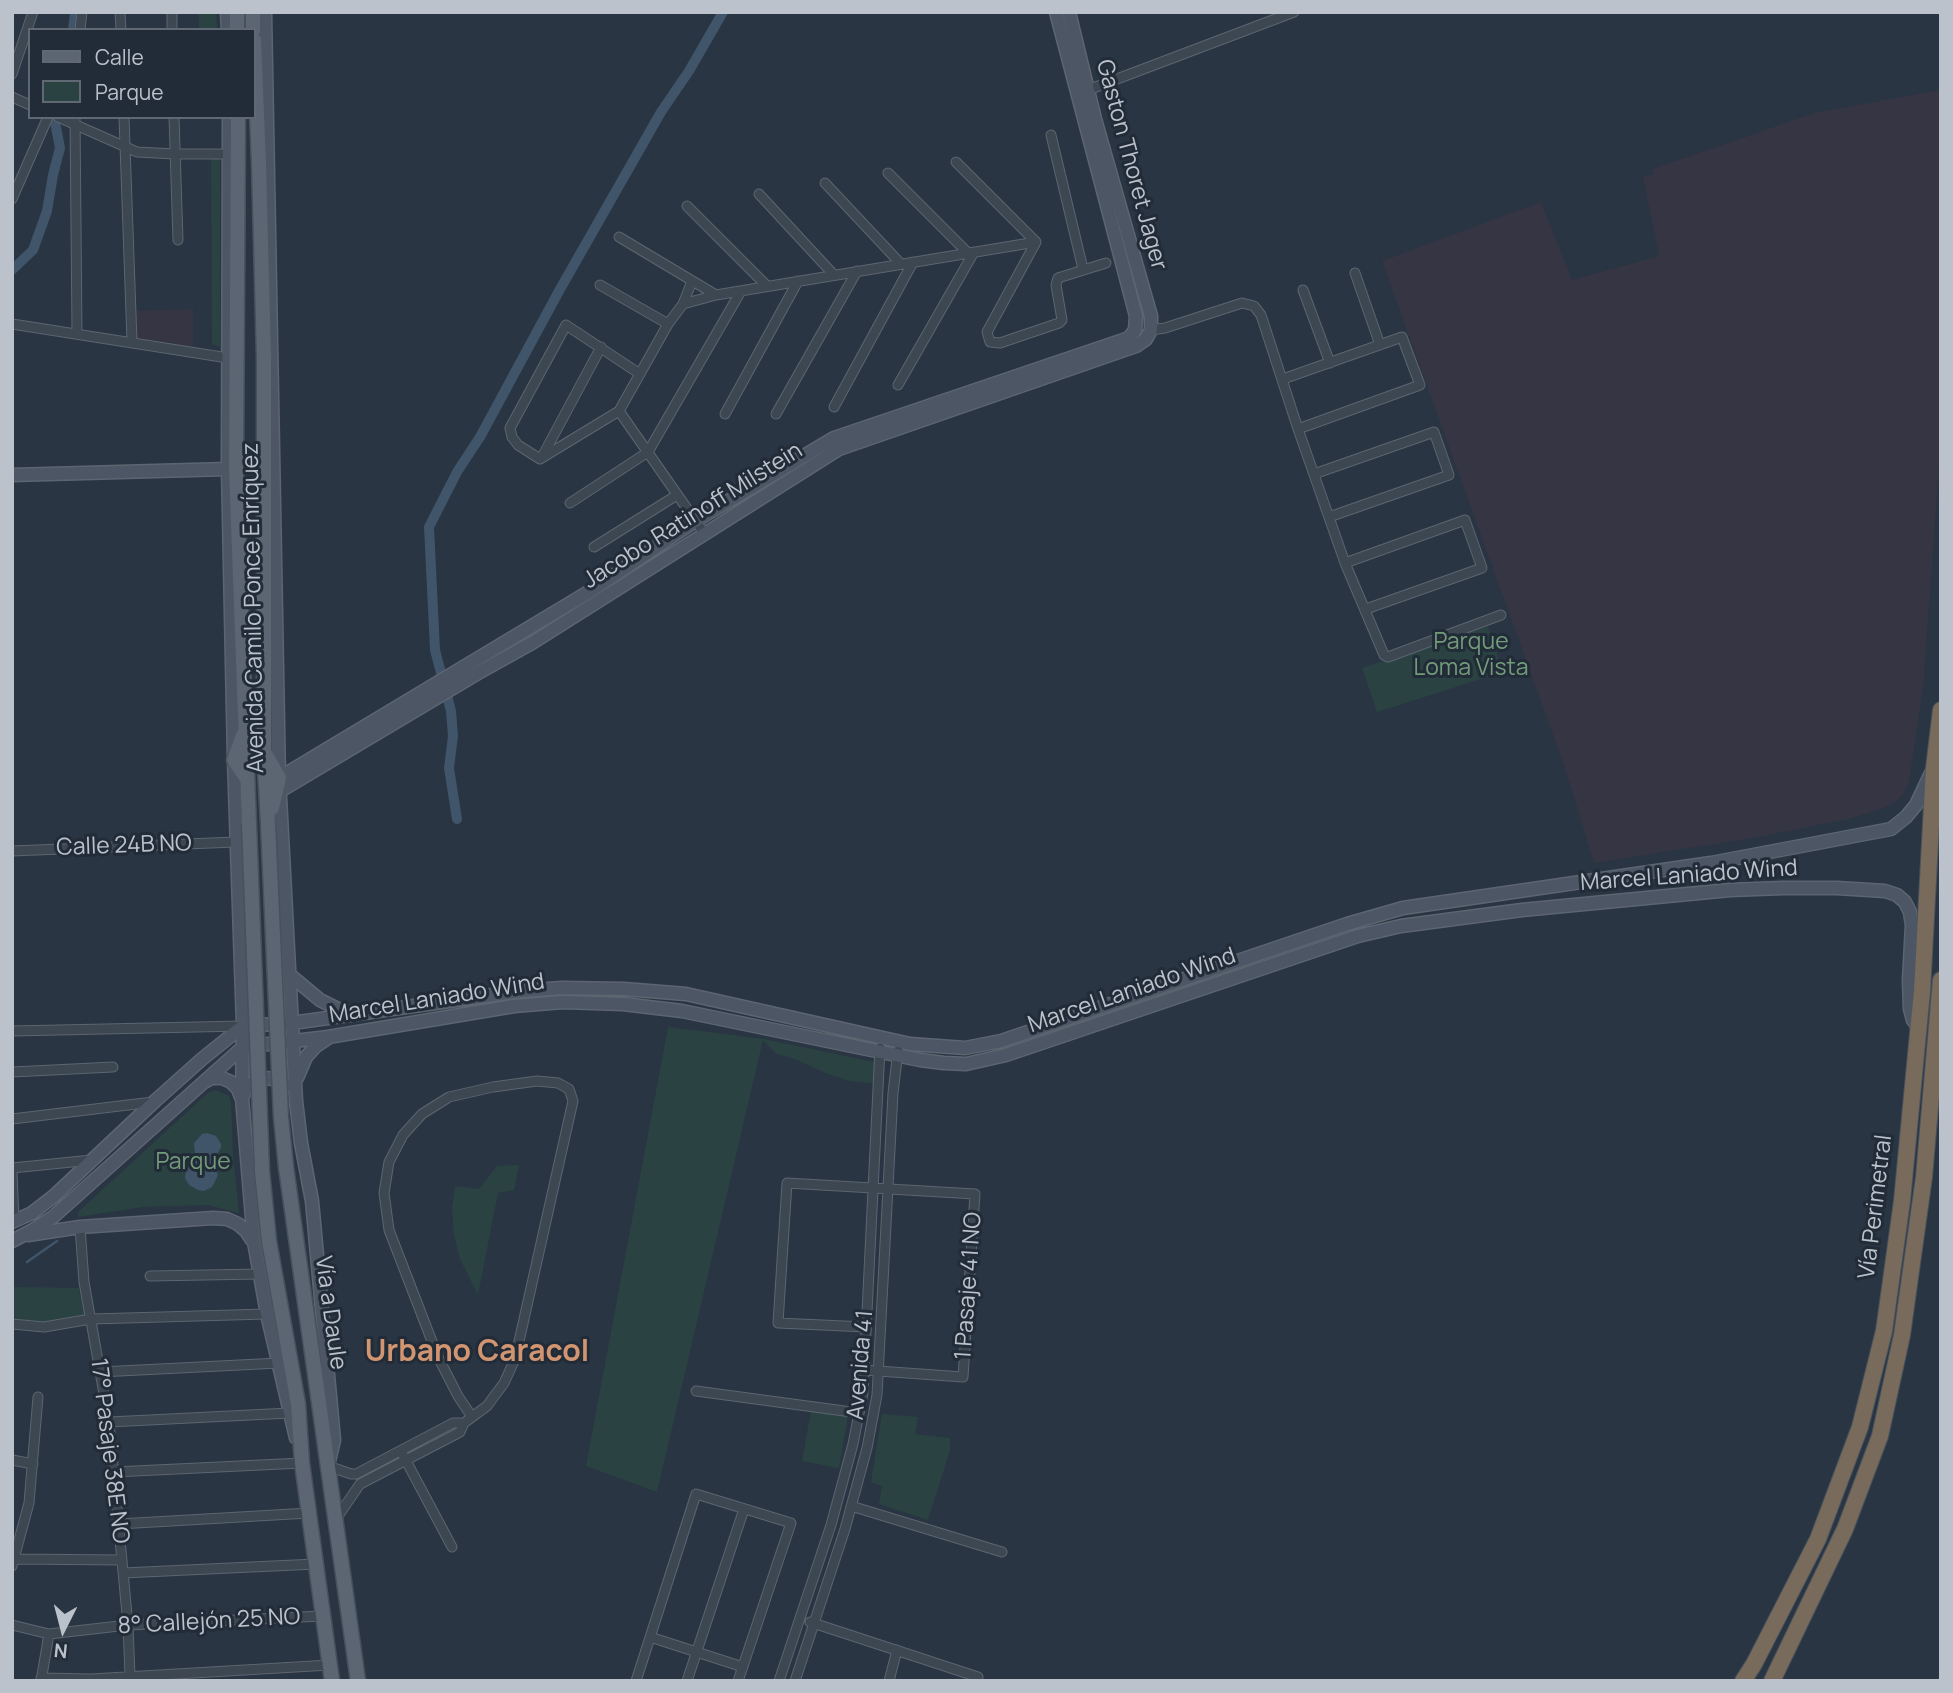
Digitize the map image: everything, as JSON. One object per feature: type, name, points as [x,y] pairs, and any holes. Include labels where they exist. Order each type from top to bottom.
[{"type":"highway","name":"Vía Perimetral","points":[[1743,1681],[1818,1539],[1860,1427],[1886,1318],[1902,1201],[1918,1027],[1934,768],[1941,710]]},
{"type":"highway","name":"Vía Perimetral","points":[[1772,1681],[1845,1529],[1880,1436],[1902,1335],[1923,1189],[1941,981]]},
{"type":"main road","name":"Avenida Camilo Ponce Enríquez","points":[[265,12],[280,785],[296,1101],[312,1201]]},
{"type":"main road","name":"Gaston Thoret Jager","points":[[1056,12],[1136,316],[1135,330]]},
{"type":"main road","name":"Gaston Thoret Jager","points":[[1069,12],[1151,316],[1151,330]]},
{"type":"main road","name":"Avenida Camilo Ponce Enríquez","points":[[256,89],[264,358],[264,751],[281,1117],[286,1167]]},
{"type":"main road","points":[[259,163],[267,106]]},
{"type":"main road","name":"Avenida Camilo Ponce Enríquez","points":[[234,119],[239,138],[234,154],[237,340],[232,469],[234,760],[243,1026],[242,1098],[254,1242]]},
{"type":"main road","points":[[229,179],[234,154],[234,119]]},
{"type":"main road","name":"Avenida Camilo Ponce Enríquez","points":[[229,179],[228,358],[246,730],[262,1171]]},
{"type":"main road","points":[[1101,186],[1114,182]]},
{"type":"main road","points":[[260,197],[269,215],[261,236]]},
{"type":"main road","name":"Jacobo Ratinoff Milstein","points":[[280,785],[532,643],[839,449],[1117,343],[1129,338],[1135,330]]},
{"type":"main road","name":"Jacobo Ratinoff Milstein","points":[[280,785],[592,590],[695,521],[834,438],[1136,346],[1146,339],[1151,330]]},
{"type":"main road","points":[[237,340],[228,358],[237,372]]},
{"type":"main road","points":[[12,475],[232,469]]},
{"type":"main road","points":[[246,730],[234,760],[248,780]]},
{"type":"main road","points":[[264,751],[280,785],[268,822]]},
{"type":"main road","name":"Marcel Laniado Wind","points":[[243,1026],[292,1023],[521,991],[562,988],[624,989],[686,994],[900,1041],[965,1048],[1001,1041],[1347,924],[1403,908],[1710,863],[1891,829],[1916,805],[1934,768]]},
{"type":"main road","name":"Marcel Laniado Wind","points":[[243,1047],[328,1037],[514,1006],[563,1002],[623,1004],[682,1011],[897,1056],[966,1064],[1006,1055],[1358,936],[1401,926],[1536,909],[1730,890],[1837,888],[1878,890],[1897,895],[1905,902],[1912,925],[1910,1009],[1918,1027]]},
{"type":"main road","points":[[290,975],[320,1000],[338,1009],[358,1014]]},
{"type":"main road","points":[[13,1222],[46,1203],[155,1101],[243,1026]]},
{"type":"main road","points":[[295,1085],[306,1057],[328,1037]]},
{"type":"main road","points":[[17,1239],[62,1209],[243,1047]]},
{"type":"main road","points":[[202,1082],[211,1078],[222,1078],[231,1082],[242,1098]]},
{"type":"main road","points":[[242,1098],[246,1089],[264,1078],[285,1083],[296,1101]]},
{"type":"main road","name":"Vía a Daule","points":[[286,1167],[358,1681]]},
{"type":"main road","name":"Vía a Daule","points":[[262,1171],[269,1241],[298,1404],[302,1463],[332,1681]]},
{"type":"main road","name":"Vía a Daule","points":[[312,1201],[334,1440],[328,1466]]},
{"type":"main road","points":[[17,1239],[80,1227],[214,1218],[227,1219],[238,1224],[254,1242]]},
{"type":"main road","name":"Vía a Daule","points":[[254,1242],[267,1314],[302,1463]]},
{"type":"street","points":[[12,74],[33,12]]},
{"type":"street","points":[[1088,90],[1294,12]]},
{"type":"street","points":[[12,97],[28,104]]},
{"type":"street","points":[[12,199],[47,119]]},
{"type":"street","points":[[124,119],[132,342]]},
{"type":"street","points":[[174,119],[178,240]]},
{"type":"street","points":[[77,333],[75,121],[137,152],[234,154]]},
{"type":"street","points":[[1051,135],[1083,269]]},
{"type":"street","points":[[956,162],[1036,242]]},
{"type":"street","points":[[888,173],[971,252]]},
{"type":"street","points":[[825,183],[901,264]]},
{"type":"street","points":[[759,194],[834,275]]},
{"type":"street","points":[[687,206],[768,286]]},
{"type":"street","points":[[620,237],[716,295]]},
{"type":"street","points":[[1036,242],[987,332],[990,342],[1000,343],[1059,323],[1062,320],[1056,285],[1058,278],[1106,263]]},
{"type":"street","points":[[683,304],[716,295],[1036,242]]},
{"type":"street","points":[[898,385],[971,252]]},
{"type":"street","points":[[834,407],[913,262]]},
{"type":"street","points":[[776,414],[857,271]]},
{"type":"street","points":[[1355,273],[1380,345]]},
{"type":"street","points":[[540,459],[619,411],[668,324],[683,304],[692,281]]},
{"type":"street","points":[[725,414],[798,281]]},
{"type":"street","points":[[600,285],[668,324]]},
{"type":"street","points":[[1303,290],[1330,363]]},
{"type":"street","points":[[570,503],[648,452],[741,291]]},
{"type":"street","points":[[1151,330],[1166,328],[1242,303],[1254,306],[1261,315],[1345,563],[1381,651],[1388,657],[1501,615]]},
{"type":"street","points":[[12,324],[228,358]]},
{"type":"street","points":[[540,459],[518,445],[510,428],[566,325],[640,374]]},
{"type":"street","points":[[1283,380],[1402,337],[1420,385],[1298,429]]},
{"type":"street","points":[[540,459],[601,347]]},
{"type":"street","points":[[619,411],[704,534]]},
{"type":"street","points":[[1314,474],[1434,432],[1449,475],[1329,517]]},
{"type":"street","points":[[594,547],[677,495]]},
{"type":"street","points":[[1345,563],[1465,520],[1482,568],[1366,609]]},
{"type":"street","name":"Calle 24B NO","points":[[12,851],[236,842]]},
{"type":"street","points":[[12,1031],[243,1026]]},
{"type":"street","name":"Avenida 41","points":[[780,1679],[831,1524],[853,1444],[863,1393],[881,1037]]},
{"type":"street","name":"Avenida 41","points":[[793,1681],[851,1506],[867,1448],[877,1395],[893,1093],[900,1041]]},
{"type":"street","points":[[12,1072],[113,1067]]},
{"type":"street","points":[[328,1466],[356,1474],[460,1432],[464,1423],[487,1406],[504,1383],[515,1359],[573,1101],[569,1089],[558,1083],[537,1081],[449,1097],[422,1114],[403,1135],[389,1163],[384,1193],[389,1230],[438,1357],[472,1417]]},
{"type":"street","points":[[12,1119],[155,1101]]},
{"type":"street","points":[[13,1222],[12,1170],[94,1160]]},
{"type":"street","points":[[866,1328],[778,1323],[787,1183],[888,1189]]},
{"type":"street","name":"1 Pasaje 41 NO","points":[[878,1371],[963,1377],[975,1194],[888,1189]]},
{"type":"street","name":"17° Pasaje 38E NO","points":[[80,1227],[84,1282],[109,1422],[128,1625],[126,1677]]},
{"type":"street","points":[[150,1276],[260,1273]]},
{"type":"street","points":[[12,1324],[44,1327],[91,1319],[267,1314]]},
{"type":"street","points":[[100,1372],[279,1363]]},
{"type":"street","points":[[864,1370],[878,1371]]},
{"type":"street","points":[[696,1391],[859,1413]]},
{"type":"street","points":[[38,1397],[29,1503],[13,1563],[122,1560]]},
{"type":"street","points":[[109,1422],[290,1413]]},
{"type":"street","points":[[335,1519],[360,1484],[404,1456]]},
{"type":"street","points":[[404,1456],[452,1546]]},
{"type":"street","points":[[12,1460],[33,1465]]},
{"type":"street","points":[[114,1472],[302,1463]]},
{"type":"street","points":[[636,1681],[696,1494],[791,1523],[738,1681]]},
{"type":"street","points":[[851,1506],[1002,1552]]},
{"type":"street","points":[[687,1681],[744,1509]]},
{"type":"street","points":[[119,1524],[309,1513]]},
{"type":"street","points":[[123,1573],[316,1564]]},
{"type":"street","name":"8° Callejón 25 NO","points":[[12,1625],[49,1634],[128,1625],[323,1616]]},
{"type":"street","points":[[799,1619],[978,1677]]},
{"type":"street","points":[[49,1634],[41,1679],[91,1680],[330,1665]]},
{"type":"street","points":[[650,1637],[743,1667]]},
{"type":"street","points":[[889,1681],[897,1650]]},
{"type":"street","points":[[780,1679],[793,1681]]},
{"type":"shaded area","points":[[1941,90],[1941,438],[1923,688],[1909,782],[1903,795],[1895,802],[1882,809],[1848,819],[1758,837],[1594,863],[1565,768],[1382,261],[1541,202],[1572,280],[1659,256],[1643,177],[1654,174],[1653,169],[1814,113]]},
{"type":"shaded area","points":[[193,309],[193,350],[135,341],[132,311]]},
{"type":"shaded area","points":[[202,1134],[216,1136],[221,1148],[214,1158],[218,1175],[212,1187],[204,1191],[189,1185],[185,1178],[195,1156],[194,1143]]},
{"type":"green space","points":[[199,12],[216,12],[217,28],[199,28]]},
{"type":"green space","points":[[218,157],[220,347],[212,344],[211,160]]},
{"type":"green space","name":"Parque Loma Vista","points":[[1488,626],[1503,672],[1377,712],[1362,668]]},
{"type":"green space","points":[[668,1027],[764,1039],[879,1063],[878,1084],[850,1081],[777,1054],[763,1040],[657,1492],[586,1466]]},
{"type":"green space","name":"Parque","points":[[215,1090],[229,1096],[231,1101],[239,1213],[208,1205],[143,1207],[78,1217],[78,1212],[208,1093]]},
{"type":"green space","points":[[519,1165],[514,1190],[498,1193],[478,1295],[460,1259],[454,1235],[452,1208],[455,1186],[479,1189],[497,1166]]},
{"type":"green space","points":[[12,1287],[79,1288],[85,1316],[45,1323],[12,1318]]},
{"type":"green space","points":[[811,1411],[848,1416],[839,1468],[802,1461]]},
{"type":"green space","points":[[882,1414],[918,1417],[915,1434],[950,1438],[950,1450],[928,1520],[879,1504],[882,1486],[871,1482]]},
{"type":"waterway","points":[[73,28],[75,12]]},
{"type":"waterway","points":[[457,819],[449,768],[453,736],[451,711],[435,650],[429,527],[457,472],[480,437],[661,112],[689,71],[723,12]]},
{"type":"waterway","points":[[12,270],[33,250],[47,211],[60,148],[54,119]]},
{"type":"waterway","points":[[27,1262],[57,1241]]},
{"type":"district","name":"Urbano Caracol","points":[[477,1353]]}]
